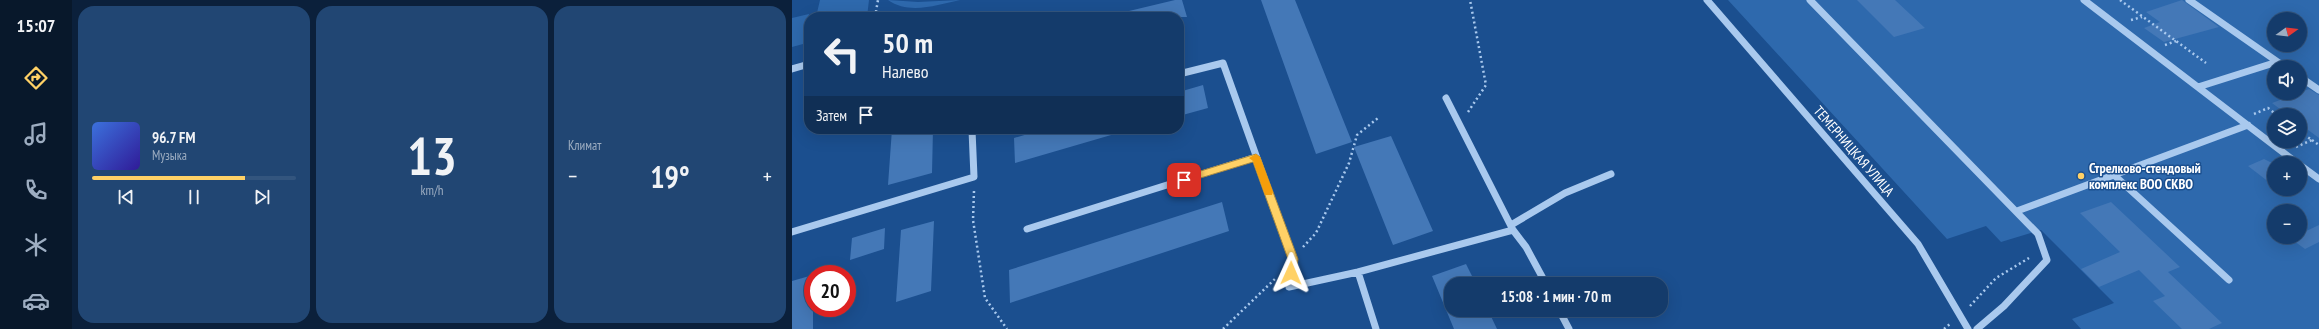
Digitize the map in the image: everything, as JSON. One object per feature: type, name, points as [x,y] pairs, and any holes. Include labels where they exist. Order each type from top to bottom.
[{"type":"street","name":"ТЕМЕРНИЦКАЯ УЛИЦА","points":[[1707,0],[1918,244],[1968,329]]},
{"type":"street","points":[[1810,0],[2038,234],[2047,260],[1983,328]]},
{"type":"street","points":[[2084,0],[2288,156]]},
{"type":"street","points":[[2189,0],[2274,60]]},
{"type":"street","points":[[1184,73],[1223,63],[1293,259],[1289,287],[1358,272],[1512,228],[1565,193],[1611,174]]},
{"type":"street","points":[[792,68],[804,65]]},
{"type":"street","points":[[2198,87],[2267,65]]},
{"type":"street","points":[[2307,82],[2319,90]]},
{"type":"street","points":[[1446,98],[1512,228],[1526,247],[1542,277]]},
{"type":"street","points":[[2017,211],[2248,125]]},
{"type":"street","points":[[792,232],[974,177],[974,134]]},
{"type":"street","points":[[1026,229],[1256,157]]},
{"type":"street","points":[[2307,171],[2319,180]]},
{"type":"street","points":[[2114,175],[2229,280]]},
{"type":"street","points":[[1358,272],[1376,329]]},
{"type":"street","points":[[1563,317],[1569,329]]},
{"type":"path","points":[[876,12],[878,0]]},
{"type":"path","points":[[1460,124],[1486,85],[1470,0]]},
{"type":"path","points":[[2120,0],[2206,63]]},
{"type":"path","points":[[2240,119],[2267,108]]},
{"type":"path","points":[[1223,329],[1267,289],[1316,233],[1333,192],[1349,164],[1357,135],[1378,118]]},
{"type":"path","points":[[2307,137],[2319,145]]},
{"type":"path","points":[[2283,152],[2312,140]]},
{"type":"path","points":[[974,177],[974,220],[985,298],[1007,329]]},
{"type":"path","points":[[1944,329],[1960,316],[1996,278],[2043,249]]},
{"type":"shaded area","points":[[820,0],[869,0],[868,12],[817,12]]},
{"type":"shaded area","points":[[888,0],[918,2],[960,0],[923,8],[914,8],[896,5]]},
{"type":"shaded area","name":"Стрелково-стендовый комплекс ВОО СКВО","points":[[1728,0],[2319,0],[2319,329],[2081,329],[2072,319],[2114,303],[2041,230],[2001,242],[1986,226],[1947,239]]},
{"type":"shaded area","points":[[804,15],[803,44],[792,47],[792,18]]},
{"type":"building","points":[[1175,0],[1182,0],[1187,17],[1184,17],[1184,12],[1129,11]]},
{"type":"building","points":[[1261,0],[1295,0],[1352,142],[1316,154]]},
{"type":"building","points":[[1857,0],[1895,0],[1925,28],[1894,37]]},
{"type":"building","points":[[2182,0],[2219,27],[2164,42],[2144,28],[2160,22],[2146,12]]},
{"type":"building","points":[[1203,85],[1208,108],[1184,115],[1184,91]]},
{"type":"building","points":[[2309,89],[2319,95],[2319,138],[2307,129],[2307,108],[2279,108],[2272,103],[2280,100],[2307,100],[2307,90]]},
{"type":"building","points":[[892,134],[933,134],[932,173],[888,185]]},
{"type":"building","points":[[1028,134],[1115,134],[1015,163],[1014,138]]},
{"type":"building","points":[[1391,136],[1433,231],[1393,245],[1354,147]]},
{"type":"building","points":[[2264,159],[2267,160],[2267,181],[2248,166]]},
{"type":"building","points":[[1222,202],[1229,231],[1010,303],[1009,270]]},
{"type":"building","points":[[2111,202],[2180,267],[2168,272],[2222,323],[2209,329],[2182,329],[2153,301],[2165,296],[2139,270],[2099,287],[2081,269],[2120,252],[2080,213]]},
{"type":"building","points":[[934,221],[931,291],[896,302],[901,230]]},
{"type":"building","points":[[2319,225],[2319,242],[2305,249],[2298,244],[2307,244],[2307,231]]},
{"type":"building","points":[[885,228],[884,249],[850,260],[852,238]]},
{"type":"building","points":[[1466,264],[1472,277],[1444,277],[1444,305],[1432,276]]},
{"type":"building","points":[[804,278],[804,317],[813,317],[813,329],[792,329],[792,281]]},
{"type":"building","points":[[1449,317],[1491,317],[1497,329],[1454,329]]},
{"type":"slow traffic","points":[[1254,158],[1256,157],[1269,192]]},
{"type":"place","name":"Стрелково-стендовый комплекс ВОО СКВО","points":[[2081,176]]},
{"type":"route","points":[[1184,180],[1256,157],[1293,259],[1291,273]]}]
